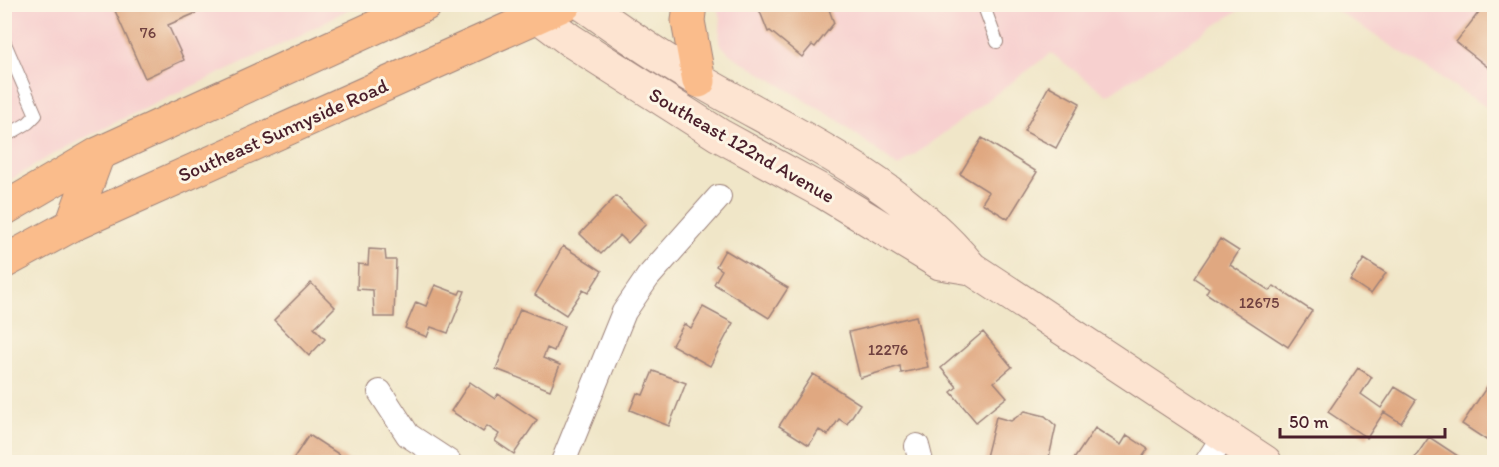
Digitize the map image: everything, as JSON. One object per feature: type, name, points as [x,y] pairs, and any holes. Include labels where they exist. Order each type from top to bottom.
[{"type":"main road","points":[[4,209],[98,154],[373,17],[426,4]]},
{"type":"main road","name":"Southeast 122nd Avenue","points":[[583,4],[699,81],[817,146],[882,186],[952,245],[971,268],[1216,449],[1265,462]]},
{"type":"main road","points":[[690,4],[688,21],[699,81]]},
{"type":"main road","name":"Southeast 122nd Avenue","points":[[542,8],[570,40],[719,135],[825,193],[940,263],[971,268]]},
{"type":"main road","name":"Southeast Sunnyside Road","points":[[4,262],[72,225],[542,8]]},
{"type":"main road","points":[[72,225],[98,154]]},
{"type":"street","points":[[563,462],[629,302],[648,277],[719,197]]},
{"type":"street","points":[[380,392],[408,435],[449,462]]},
{"type":"lane","points":[[983,4],[998,42]]},
{"type":"lane","points":[[4,41],[36,115],[28,123],[4,137]]},
{"type":"shaded area","points":[[5,5],[356,5],[289,41],[118,121],[55,153],[5,183]]},
{"type":"shaded area","points":[[715,5],[1247,5],[1107,95],[1051,53],[898,167],[839,121],[731,55],[719,43],[721,17]]},
{"type":"shaded area","points":[[1328,5],[1494,5],[1494,112]]},
{"type":"building","points":[[112,4],[192,4],[196,13],[168,25],[184,60],[145,78]]},
{"type":"building","points":[[757,4],[827,4],[834,23],[815,47],[812,45],[802,57],[770,31],[768,32]]},
{"type":"building","points":[[1485,4],[1494,4],[1494,72],[1456,42]]},
{"type":"building","points":[[1049,86],[1080,103],[1056,148],[1024,131]]},
{"type":"building","points":[[982,138],[1037,172],[1008,219],[982,203],[989,192],[960,174]]},
{"type":"building","points":[[616,196],[646,224],[628,243],[620,235],[601,254],[580,234]]},
{"type":"building","points":[[1220,239],[1239,251],[1230,265],[1270,291],[1274,286],[1312,311],[1288,347],[1206,293],[1209,288],[1194,278]]},
{"type":"building","points":[[563,246],[602,271],[588,293],[583,290],[566,315],[535,295]]},
{"type":"building","points":[[369,249],[385,250],[386,260],[396,260],[394,317],[374,317],[373,290],[357,289],[358,264],[368,265]]},
{"type":"building","points":[[725,250],[788,288],[769,318],[714,284],[722,270],[716,266]]},
{"type":"building","points":[[1364,259],[1386,273],[1371,294],[1350,280]]},
{"type":"building","points":[[311,283],[335,307],[314,328],[325,339],[309,356],[274,320]]},
{"type":"building","points":[[435,285],[459,294],[461,290],[465,291],[448,333],[431,327],[427,337],[405,328],[416,302],[426,306]]},
{"type":"building","points":[[703,307],[733,323],[710,366],[672,345],[684,324],[691,328]]},
{"type":"building","points":[[520,309],[564,326],[554,351],[547,348],[543,358],[560,365],[550,390],[496,369]]},
{"type":"building","points":[[916,316],[928,367],[901,373],[900,366],[860,378],[849,332]]},
{"type":"building","points":[[983,332],[1012,367],[994,382],[1007,397],[976,422],[951,392],[957,387],[941,368]]},
{"type":"building","points":[[1358,368],[1372,377],[1361,394],[1381,408],[1395,387],[1416,400],[1401,423],[1384,412],[1367,438],[1328,412]]},
{"type":"building","points":[[653,371],[686,383],[669,426],[630,410],[637,393],[643,395]]},
{"type":"building","points":[[813,374],[860,404],[847,424],[839,419],[828,435],[819,430],[809,445],[779,426]]},
{"type":"building","points":[[470,382],[495,399],[498,394],[537,420],[514,454],[495,441],[499,434],[487,426],[483,432],[451,411]]},
{"type":"building","points":[[1488,385],[1494,390],[1494,445],[1462,424]]},
{"type":"building","points":[[1025,411],[1045,416],[1056,426],[1048,462],[982,462],[985,461],[996,417],[1011,421]]},
{"type":"building","points":[[1095,428],[1121,445],[1127,435],[1148,449],[1139,462],[1072,462]]},
{"type":"building","points":[[309,435],[351,462],[291,462]]},
{"type":"building","points":[[1429,437],[1464,460],[1463,462],[1412,462]]}]
